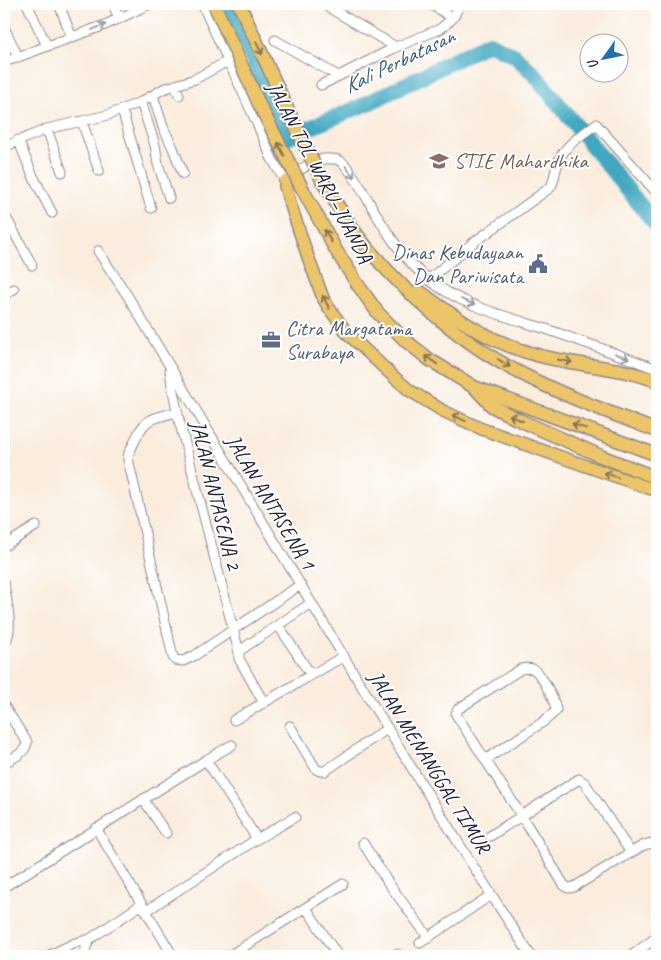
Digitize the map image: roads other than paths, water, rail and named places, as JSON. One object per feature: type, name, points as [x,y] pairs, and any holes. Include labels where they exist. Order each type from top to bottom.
[{"type":"highway","name":"JALAN TOL WARU–JUANDA","points":[[214,4],[260,106],[304,192],[337,252],[378,313],[406,341],[430,360],[474,387],[657,455]]},
{"type":"highway","name":"JALAN TOL WARU–JUANDA","points":[[239,4],[292,119],[324,182],[365,245],[384,266],[448,326],[518,373],[570,397],[657,431]]},
{"type":"highway","points":[[384,266],[461,322],[508,345],[536,355],[616,369],[657,381]]},
{"type":"highway","points":[[474,387],[492,406],[516,419],[657,478]]},
{"type":"main road","points":[[285,181],[288,198],[323,298],[347,332],[394,378],[409,390],[443,411],[482,429],[657,491]]},
{"type":"street","points":[[28,4],[47,46]]},
{"type":"street","points":[[59,4],[72,38]]},
{"type":"street","points":[[113,4],[119,19]]},
{"type":"street","points":[[4,62],[72,38],[150,4]]},
{"type":"street","points":[[202,4],[256,121],[262,140],[285,181],[308,165],[321,159],[333,158],[340,160],[356,180],[399,248],[428,280],[443,290],[495,313],[591,344],[657,369]]},
{"type":"street","points":[[323,4],[396,47]]},
{"type":"street","points":[[430,4],[453,18]]},
{"type":"street","points":[[320,85],[396,47],[431,33],[453,18],[460,4]]},
{"type":"street","points":[[4,27],[18,57]]},
{"type":"street","points":[[275,40],[338,76]]},
{"type":"street","points":[[4,147],[47,129],[82,122],[122,110],[175,85],[195,79],[228,61]]},
{"type":"street","points":[[175,85],[179,96]]},
{"type":"street","points":[[153,95],[162,126],[183,174]]},
{"type":"street","points":[[141,102],[169,198]]},
{"type":"street","points":[[122,110],[150,208]]},
{"type":"street","points":[[82,122],[98,171]]},
{"type":"street","points":[[428,280],[473,243],[551,187],[558,162],[565,150],[596,124],[657,193]]},
{"type":"street","points":[[47,129],[62,172]]},
{"type":"street","points":[[18,140],[33,176],[52,213]]},
{"type":"street","points":[[4,214],[32,265]]},
{"type":"street","name":"JALAN ANTASENA 1","points":[[98,250],[300,585],[194,656],[178,662],[173,657],[128,459],[129,453],[146,422],[153,418],[177,412]]},
{"type":"street","points":[[4,295],[14,288]]},
{"type":"street","name":"JALAN ANTASENA 2","points":[[170,367],[177,412],[239,652],[239,659],[264,703]]},
{"type":"street","points":[[4,546],[36,526]]},
{"type":"street","points":[[4,584],[9,616],[9,636],[8,640],[4,643]]},
{"type":"street","name":"JALAN MENANGGAL TIMUR","points":[[300,585],[491,896],[531,956]]},
{"type":"street","points":[[239,652],[242,648],[311,603]]},
{"type":"street","points":[[278,625],[310,675]]},
{"type":"street","points":[[234,720],[344,656]]},
{"type":"street","points":[[485,760],[543,722],[556,711],[556,704],[536,671],[531,668],[520,669],[456,710],[457,716],[564,885],[568,888],[574,887],[646,844],[651,843],[657,846]]},
{"type":"street","points":[[4,706],[27,742],[27,746],[23,751],[4,763]]},
{"type":"street","points":[[290,726],[320,772],[325,771],[388,728]]},
{"type":"street","points":[[4,887],[143,798],[232,745]]},
{"type":"street","points":[[206,760],[257,839]]},
{"type":"street","points":[[490,836],[576,780],[581,779],[631,853]]},
{"type":"street","points":[[143,798],[166,833]]},
{"type":"street","points":[[50,955],[75,943],[90,939],[295,817]]},
{"type":"street","points":[[96,828],[173,956]]},
{"type":"street","points":[[362,843],[389,884],[429,938]]},
{"type":"street","points":[[229,956],[343,884]]},
{"type":"street","points":[[420,943],[491,896]]},
{"type":"street","points":[[306,908],[338,956]]},
{"type":"street","points":[[631,956],[657,938]]},
{"type":"street","points":[[85,956],[86,947],[90,939]]},
{"type":"waterway","name":"Kali Perbatasan","points":[[228,4],[288,137],[366,104],[489,43],[515,56],[535,75],[657,226]]},
{"type":"place","name":"STIE Mahardhika","points":[[439,161]]},
{"type":"place","name":"Dinas Kebudayaan Dan Pariwisata","points":[[538,264]]},
{"type":"place","name":"Citra Margatama Surabaya","points":[[271,340]]}]
